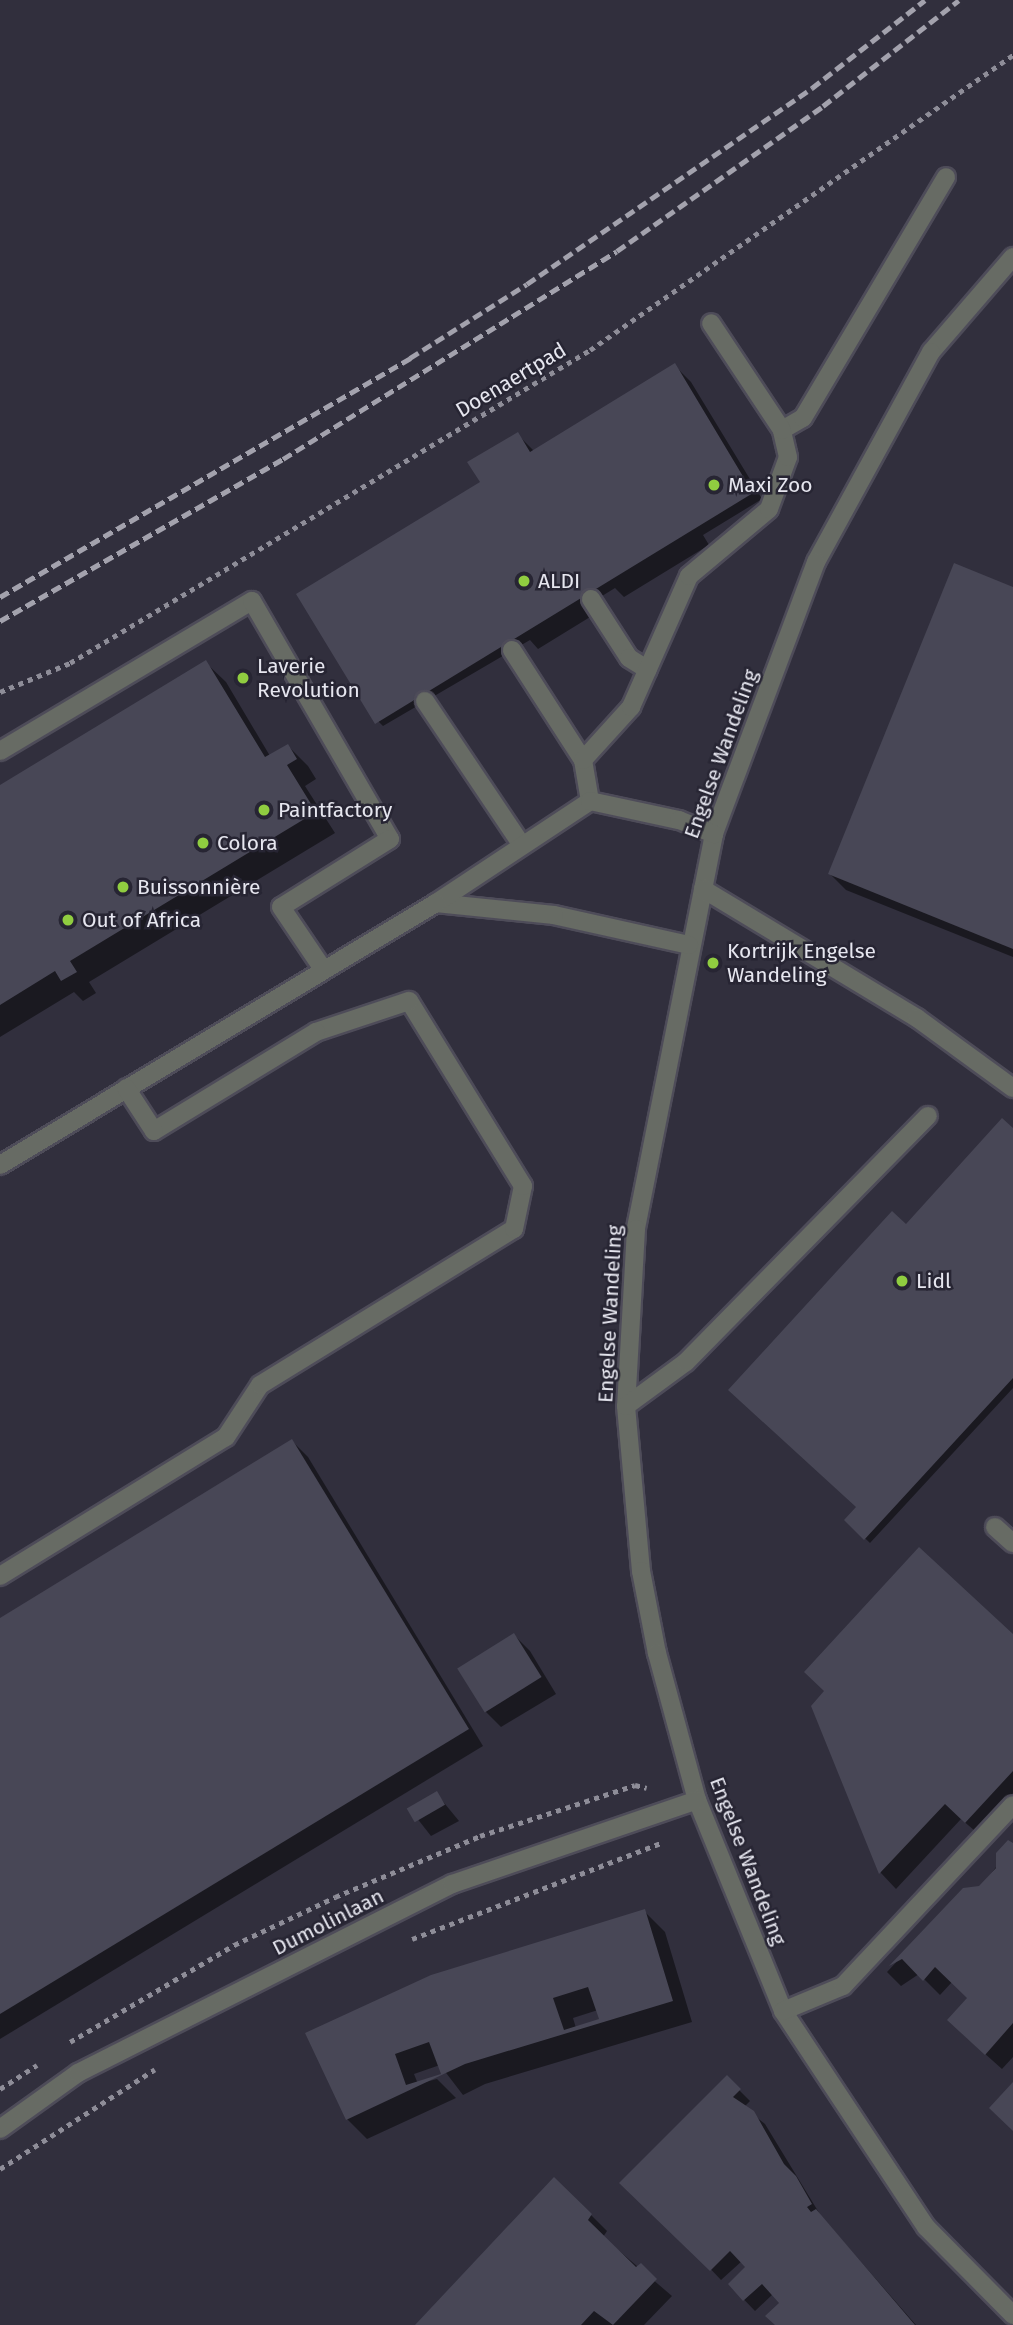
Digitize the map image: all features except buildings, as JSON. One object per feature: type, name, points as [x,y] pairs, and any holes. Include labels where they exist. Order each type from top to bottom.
[{"type":"street","points":[[782,430],[803,418],[946,177]]},
{"type":"street","name":"Engelse Wandeling","points":[[1013,257],[931,352],[816,562],[714,834],[689,945],[636,1229],[626,1406],[641,1571],[657,1653],[697,1800],[783,2011],[926,2227],[1013,2315]]},
{"type":"street","points":[[583,760],[631,707],[689,576],[769,509],[788,457],[782,430],[711,323]]},
{"type":"street","points":[[591,599],[629,658],[648,670]]},
{"type":"street","points":[[0,751],[252,601],[390,839],[281,907],[323,969]]},
{"type":"street","points":[[512,650],[583,760],[590,801]]},
{"type":"street","points":[[425,701],[522,845]]},
{"type":"street","points":[[0,1165],[436,903],[590,801],[679,820],[714,834]]},
{"type":"street","points":[[703,889],[917,1018],[1013,1088]]},
{"type":"street","points":[[436,903],[554,915],[689,945]]},
{"type":"street","points":[[0,1576],[226,1437],[260,1385],[514,1229],[523,1186],[409,1001],[316,1032],[154,1131],[126,1088]]},
{"type":"street","points":[[626,1406],[686,1362],[928,1116]]},
{"type":"street","points":[[995,1527],[1013,1543]]},
{"type":"street","name":"Dumolinlaan","points":[[0,2129],[78,2073],[452,1884],[697,1800]]},
{"type":"street","points":[[783,2011],[843,1986],[1013,1805]]},
{"type":"path","name":"Doenaertpad","points":[[0,692],[70,663],[590,350],[1013,55]]},
{"type":"path","points":[[400,1944],[658,1846],[666,1837]]},
{"type":"path","points":[[0,2169],[158,2067]]},
{"type":"railway","points":[[0,597],[410,358],[527,284],[812,88],[925,0]]},
{"type":"railway","points":[[0,621],[283,459],[617,251],[823,106],[959,0]]},
{"type":"place","name":"Maxi Zoo","points":[[714,485]]},
{"type":"place","name":"ALDI","points":[[524,581]]},
{"type":"place","name":"Laverie Revolution","points":[[243,678]]},
{"type":"place","name":"Paintfactory","points":[[264,810]]},
{"type":"place","name":"Colora","points":[[203,843]]},
{"type":"place","name":"Buissonnière","points":[[123,887]]},
{"type":"place","name":"Out of Africa","points":[[68,920]]},
{"type":"place","name":"Kortrijk Engelse Wandeling","points":[[713,963]]},
{"type":"place","name":"Lidl","points":[[902,1281]]}]
